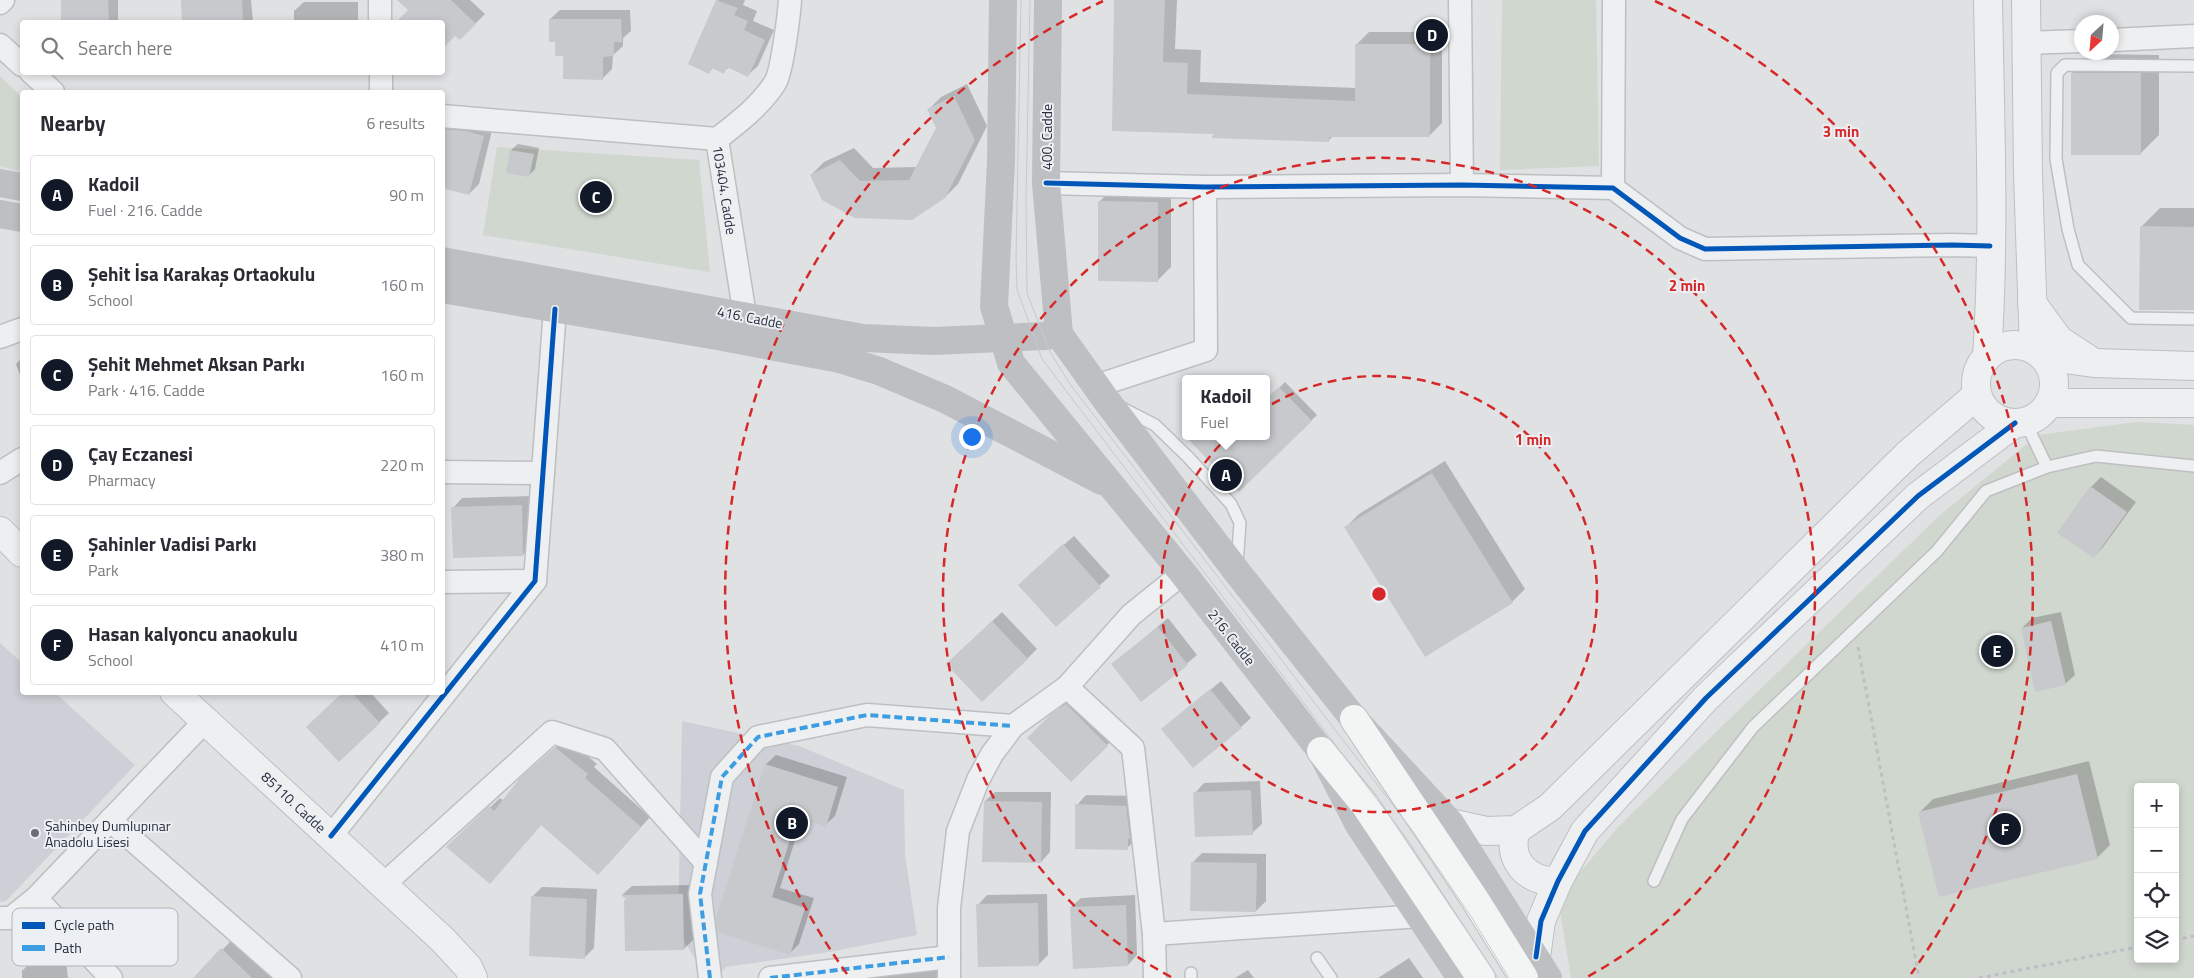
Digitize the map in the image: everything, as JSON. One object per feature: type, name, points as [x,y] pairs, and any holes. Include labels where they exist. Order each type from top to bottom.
[{"type":"main road","points":[[934,341],[956,336],[966,330],[994,298],[1001,161],[1003,0]]},
{"type":"main road","name":"400. Cadde","points":[[1048,0],[1046,183],[1059,334]]},
{"type":"main road","points":[[0,183],[20,187]]},
{"type":"main road","points":[[0,214],[20,218]]},
{"type":"main road","name":"416. Cadde","points":[[445,262],[863,338],[934,341],[1059,334]]},
{"type":"main road","points":[[445,290],[840,359],[879,371],[980,416],[1110,484]]},
{"type":"main road","name":"216. Cadde","points":[[994,298],[1011,363],[1183,574],[1321,751],[1359,825],[1461,978]]},
{"type":"main road","points":[[1059,334],[1101,393],[1237,572],[1354,719],[1450,823],[1536,971]]},
{"type":"main road","points":[[1354,719],[1474,898],[1536,971]]},
{"type":"main road","points":[[1321,751],[1365,806],[1481,978]]},
{"type":"street","points":[[380,0],[380,20]]},
{"type":"street","name":"103404. Cadde","points":[[745,316],[717,139],[756,108],[776,81],[789,16],[790,0]]},
{"type":"street","points":[[1460,0],[1462,185]]},
{"type":"street","points":[[1612,188],[1614,0]]},
{"type":"street","points":[[1988,0],[1990,305],[1986,357],[1977,374],[1977,395],[1988,412],[2005,422],[2020,422]]},
{"type":"street","points":[[1536,971],[1541,921],[1558,881],[1585,831],[1706,698],[1918,496],[2020,422],[2039,414],[2049,403],[2052,393],[2052,373],[2038,353],[2032,303],[2026,0]]},
{"type":"street","points":[[2119,40],[2194,36]]},
{"type":"street","points":[[2026,43],[2074,41]]},
{"type":"street","points":[[0,45],[20,63]]},
{"type":"street","points":[[34,75],[52,90]]},
{"type":"street","points":[[380,75],[381,90]]},
{"type":"street","points":[[445,116],[717,139]]},
{"type":"street","points":[[1046,183],[1205,187],[1462,185],[1612,188],[1680,238],[1706,249],[1990,246]]},
{"type":"street","points":[[1101,393],[1206,350],[1205,187]]},
{"type":"street","points":[[2032,303],[2059,340],[2094,363]]},
{"type":"street","points":[[445,693],[535,580],[555,308]]},
{"type":"street","points":[[0,338],[20,330]]},
{"type":"street","points":[[1986,357],[2004,346],[2014,345],[2038,353],[2094,363],[2194,366]]},
{"type":"street","points":[[1450,823],[1486,831],[1516,830],[1550,807],[1908,454],[1977,395]]},
{"type":"street","points":[[2049,403],[2194,403]]},
{"type":"street","points":[[0,473],[20,460]]},
{"type":"street","points":[[445,472],[543,473]]},
{"type":"street","points":[[0,531],[20,551]]},
{"type":"street","points":[[770,978],[949,967],[949,908],[958,831],[978,780],[992,754],[1013,726],[1067,687],[1132,615],[1183,574]]},
{"type":"street","points":[[445,582],[535,580]]},
{"type":"street","points":[[1067,687],[1133,748],[1154,934],[1155,978]]},
{"type":"street","name":"85110. Cadde","points":[[177,695],[443,940],[468,967],[474,978]]},
{"type":"street","points":[[331,836],[443,695]]},
{"type":"street","points":[[710,978],[700,894],[722,777],[758,737],[867,715],[1013,726]]},
{"type":"street","points":[[24,908],[36,898],[204,721]]},
{"type":"street","points":[[383,885],[552,732],[605,749],[706,862]]},
{"type":"street","points":[[110,820],[290,978]]},
{"type":"street","points":[[1516,830],[1513,845],[1516,860],[1520,867],[1533,878],[1541,881],[1558,881]]},
{"type":"street","points":[[36,898],[45,908]]},
{"type":"street","points":[[1154,934],[1421,916]]},
{"type":"street","points":[[100,966],[111,978]]},
{"type":"lane","points":[[2194,66],[2065,65],[2057,73],[2056,159],[2061,194],[2078,265],[2131,318],[2194,319]]},
{"type":"lane","points":[[1101,393],[1155,425],[1188,457],[1231,504],[1240,523],[1237,572]]},
{"type":"lane","points":[[2020,422],[2047,467]]},
{"type":"lane","points":[[1654,881],[1682,819],[1752,726],[1936,551],[1986,491],[2047,467],[2096,456],[2194,466]]},
{"type":"lane","points":[[1317,958],[1331,978]]},
{"type":"path","points":[[1855,628],[1919,978]]},
{"type":"path","points":[[2179,939],[2194,936]]},
{"type":"path","points":[[1979,978],[2134,948]]},
{"type":"shaded area","points":[[1502,0],[1596,0],[1599,166],[1500,170]]},
{"type":"shaded area","points":[[0,76],[20,95],[20,171],[0,166]]},
{"type":"shaded area","points":[[497,147],[699,160],[710,272],[483,235]]},
{"type":"shaded area","points":[[2137,422],[2194,425],[2194,978],[1571,978],[1558,899],[1617,828],[1940,515],[2038,435]]},
{"type":"shaded area","name":"Şahinbey Dumlupınar Anadolu Lisesi","points":[[0,643],[20,661],[20,695],[57,695],[135,765],[6,901],[0,902]]},
{"type":"shaded area","points":[[682,721],[799,746],[904,790],[905,855],[917,935],[829,952],[726,967],[717,978],[707,978],[678,931]]},
{"type":"building","points":[[61,0],[108,0],[109,20],[61,20]]},
{"type":"building","points":[[181,0],[242,0],[243,20],[182,20]]},
{"type":"building","points":[[397,0],[451,0],[476,24],[460,40],[455,36],[445,46],[445,20],[398,20],[408,10]]},
{"type":"building","points":[[716,0],[738,8],[734,15],[748,21],[744,30],[765,40],[748,77],[727,67],[724,74],[712,68],[709,74],[688,64]]},
{"type":"building","points":[[1114,0],[1165,0],[1163,62],[1188,63],[1187,94],[1355,101],[1355,44],[1430,44],[1430,137],[1329,137],[1329,142],[1212,138],[1213,134],[1112,131]]},
{"type":"building","points":[[549,19],[621,19],[622,42],[614,42],[614,56],[603,57],[603,80],[563,79],[563,56],[555,56],[555,42],[549,42]]},
{"type":"building","points":[[2071,73],[2141,73],[2141,155],[2071,155]]},
{"type":"building","points":[[954,96],[975,140],[945,198],[912,220],[855,218],[822,200],[810,175],[840,160],[860,181],[909,180],[936,128],[927,109]]},
{"type":"building","points":[[445,129],[466,131],[484,136],[469,195],[445,189]]},
{"type":"building","points":[[510,150],[534,154],[529,177],[506,173]]},
{"type":"building","points":[[1098,201],[1158,202],[1158,282],[1098,281]]},
{"type":"building","points":[[2140,226],[2194,227],[2194,310],[2139,310]]},
{"type":"building","points":[[1279,387],[1312,421],[1239,492],[1189,440],[1270,440],[1270,395]]},
{"type":"building","points":[[1432,473],[1513,603],[1425,657],[1344,527]]},
{"type":"building","points":[[2090,486],[2127,512],[2094,558],[2057,533]]},
{"type":"building","points":[[522,505],[523,556],[453,558],[451,507]]},
{"type":"building","points":[[1063,544],[1101,587],[1056,627],[1018,585]]},
{"type":"building","points":[[992,621],[1028,659],[982,702],[946,664]]},
{"type":"building","points":[[2051,621],[2066,685],[2035,692],[2021,628]]},
{"type":"building","points":[[1158,627],[1188,665],[1141,702],[1111,664]]},
{"type":"building","points":[[1210,689],[1242,728],[1193,768],[1161,729]]},
{"type":"building","points":[[340,695],[354,695],[380,723],[339,762],[306,727]]},
{"type":"building","points":[[1066,704],[1108,746],[1071,782],[1027,738],[1050,715]]},
{"type":"building","points":[[555,747],[588,774],[585,778],[641,827],[598,875],[541,825],[490,884],[446,847],[489,806],[494,811],[520,778]]},
{"type":"building","points":[[765,764],[838,787],[826,827],[797,817],[772,897],[805,908],[790,955],[718,932],[716,918]]},
{"type":"building","points":[[2077,774],[2098,859],[1939,897],[1918,812]]},
{"type":"building","points":[[1251,790],[1253,835],[1195,837],[1193,792]]},
{"type":"building","points":[[984,801],[1042,802],[1041,863],[982,862]]},
{"type":"building","points":[[1075,804],[1126,806],[1130,839],[1128,839],[1128,850],[1075,849]]},
{"type":"building","points":[[1191,862],[1257,863],[1256,912],[1190,911]]},
{"type":"building","points":[[683,894],[684,950],[625,951],[624,900],[627,900],[621,895]]},
{"type":"building","points":[[531,896],[587,899],[585,959],[529,956]]},
{"type":"building","points":[[1038,903],[1039,966],[978,967],[976,904]]},
{"type":"building","points":[[1126,905],[1128,966],[1073,969],[1070,907]]},
{"type":"building","points":[[221,948],[252,978],[193,978]]},
{"type":"tram line","points":[[1021,0],[1017,289],[1042,359],[1407,839],[1498,978]]},
{"type":"tram line","points":[[1030,0],[1026,199],[1027,293],[1050,352],[1070,384],[1412,830],[1472,918],[1509,978]]},
{"type":"marked path","points":[[710,978],[700,894],[722,777],[758,737],[867,715],[1013,726]]},
{"type":"marked path","points":[[770,978],[949,957]]},
{"type":"cycle path","points":[[1046,183],[1205,187],[1462,185],[1613,188],[1680,238],[1705,249],[1990,246]]},
{"type":"cycle path","points":[[445,694],[535,581],[555,309]]},
{"type":"cycle path","points":[[1536,957],[1541,921],[1558,881],[1585,831],[1706,698],[1918,496],[2015,423]]},
{"type":"cycle path","points":[[331,836],[444,695]]},
{"type":"place","name":"Çay Eczanesi","points":[[1432,35]]},
{"type":"place","name":"Şehit Mehmet Aksan Parkı","points":[[596,197]]},
{"type":"place","name":"Kadoil","points":[[1226,475]]},
{"type":"place","name":"Şahinler Vadisi Parkı","points":[[1997,651]]},
{"type":"place","name":"Şehit İsa Karakaş Ortaokulu","points":[[792,823]]},
{"type":"place","name":"Hasan kalyoncu anaokulu","points":[[2005,829]]},
{"type":"place","name":"Şahinbey Dumlupınar Anadolu Lisesi","points":[[35,833]]}]
